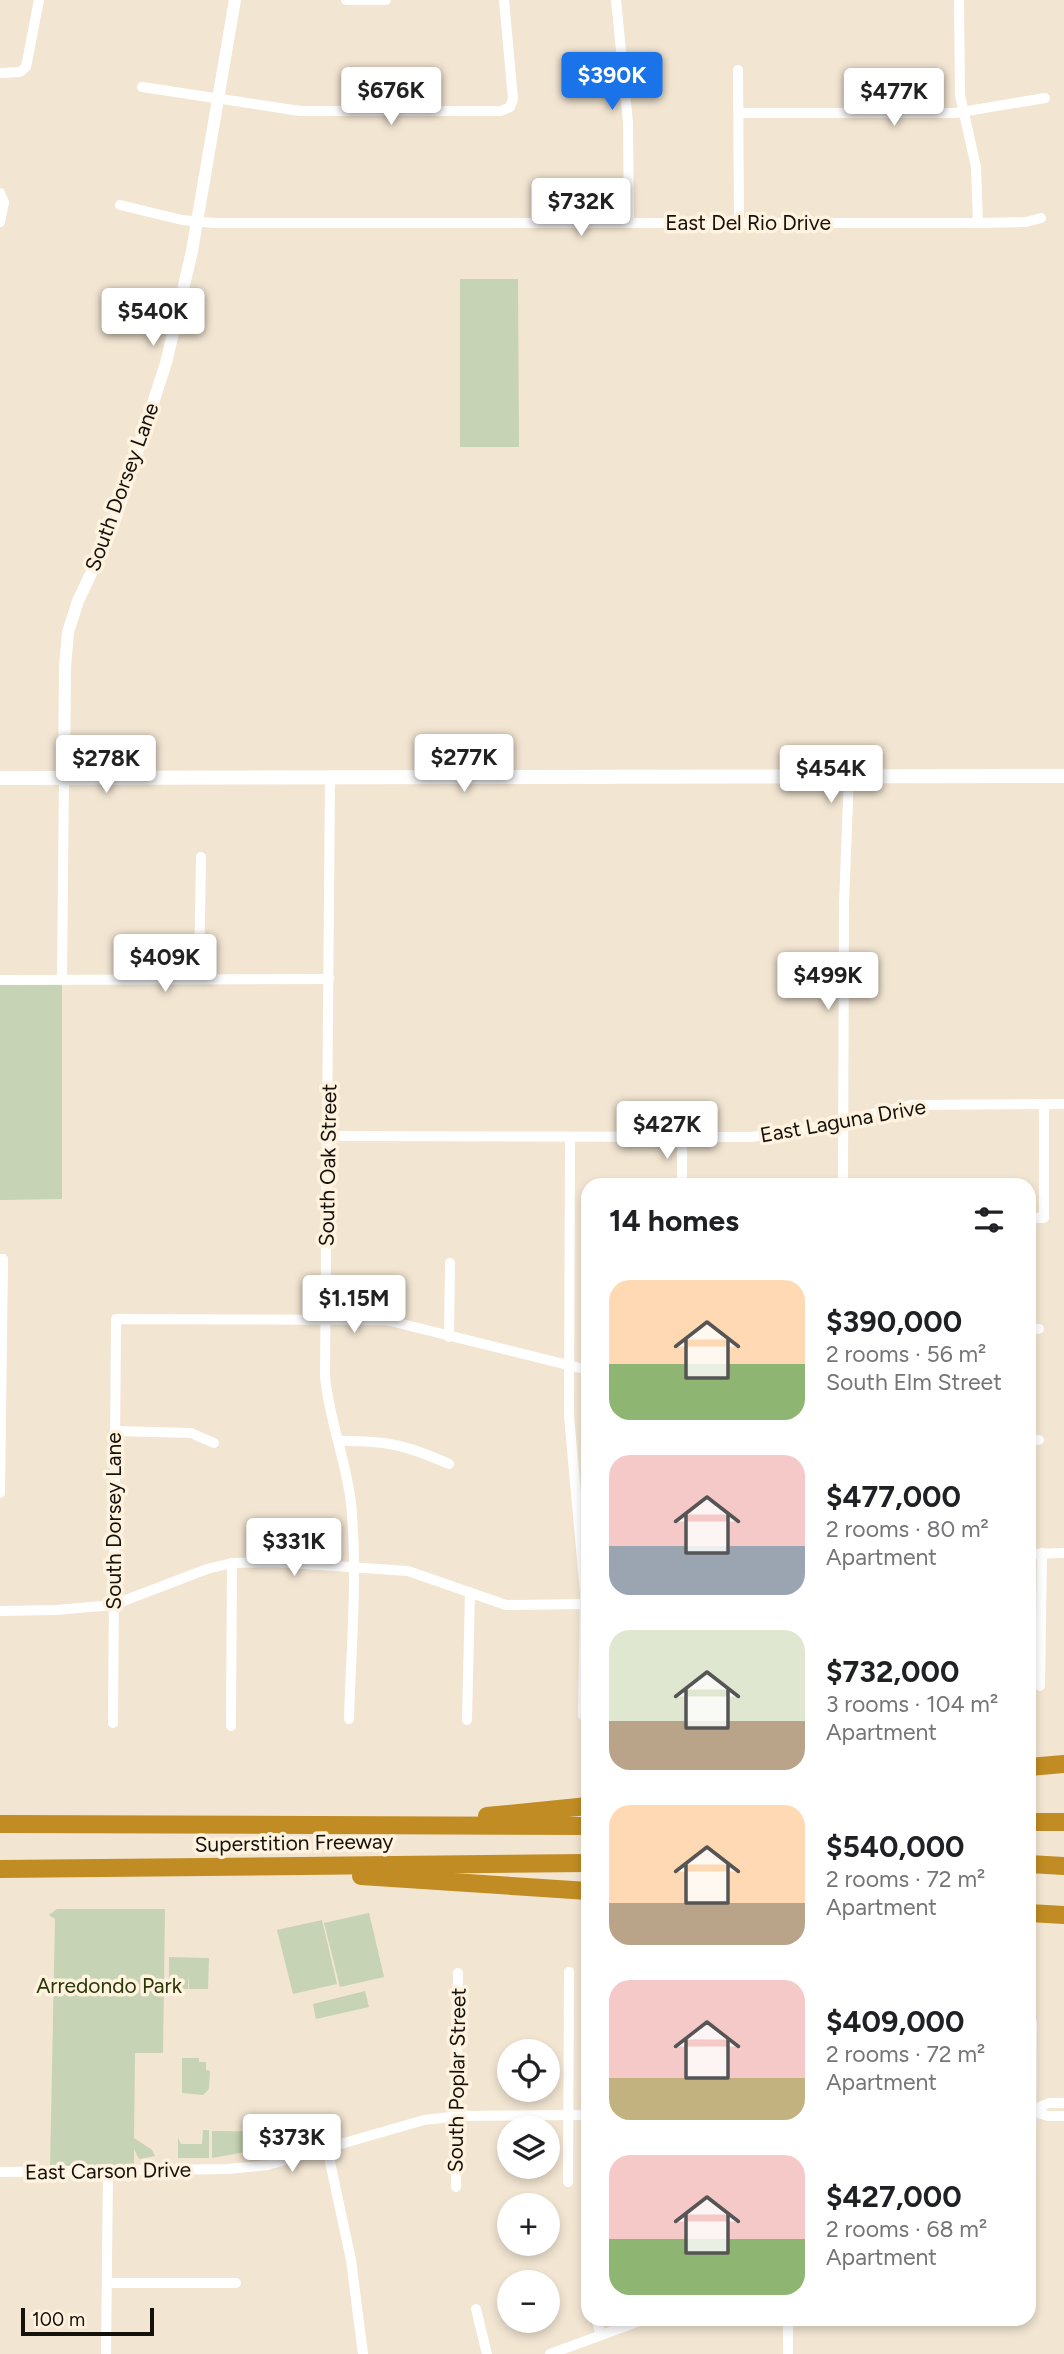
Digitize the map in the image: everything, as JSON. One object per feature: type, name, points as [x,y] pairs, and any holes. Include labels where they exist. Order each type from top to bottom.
[{"type":"highway","points":[[1036,1766],[1064,1764]]},
{"type":"highway","points":[[375,1827],[581,1807]]},
{"type":"highway","points":[[1036,1822],[1064,1822]]},
{"type":"highway","name":"Superstition Freeway","points":[[0,1824],[581,1826]]},
{"type":"highway","points":[[1036,1862],[1064,1860]]},
{"type":"highway","name":"Superstition Freeway","points":[[0,1869],[581,1863]]},
{"type":"highway","points":[[1036,1863],[1064,1866]]},
{"type":"highway","points":[[232,1866],[581,1891]]},
{"type":"highway","points":[[1036,1913],[1064,1915]]},
{"type":"main road","points":[[0,778],[1064,776]]},
{"type":"street","points":[[0,73],[24,70],[39,0]]},
{"type":"street","name":"South Dorsey Lane","points":[[62,978],[65,667],[70,626],[78,602],[112,529],[160,385],[197,222],[235,0]]},
{"type":"street","points":[[346,0],[386,0]]},
{"type":"street","points":[[142,87],[218,100],[320,112],[506,110],[513,99],[504,0]]},
{"type":"street","points":[[616,0],[628,122],[629,223]]},
{"type":"street","points":[[959,0],[959,86],[976,167],[978,223]]},
{"type":"street","points":[[738,70],[739,223]]},
{"type":"street","points":[[739,113],[963,112],[1045,98]]},
{"type":"street","points":[[0,193],[4,206],[0,222]]},
{"type":"street","name":"East Del Rio Drive","points":[[120,205],[197,222],[978,223],[1026,222],[1041,218]]},
{"type":"street","points":[[843,1178],[844,904],[849,775]]},
{"type":"street","name":"South Oak Street","points":[[330,776],[326,1319],[328,1402],[348,1476],[352,1517],[349,1718]]},
{"type":"street","points":[[199,978],[201,857]]},
{"type":"street","points":[[0,981],[62,978],[329,979]]},
{"type":"street","points":[[1036,1218],[1044,1218],[1044,1104]]},
{"type":"street","name":"East Laguna Drive","points":[[328,1136],[751,1137],[802,1130],[911,1105],[1064,1104]]},
{"type":"street","points":[[570,1138],[569,1416],[581,1541]]},
{"type":"street","points":[[682,1138],[682,1178]]},
{"type":"street","points":[[0,1493],[2,1259]]},
{"type":"street","points":[[449,1337],[450,1263]]},
{"type":"street","name":"South Dorsey Lane","points":[[113,1723],[116,1319],[326,1319]]},
{"type":"street","points":[[326,1319],[386,1320],[581,1369]]},
{"type":"street","points":[[115,1431],[191,1433],[214,1443]]},
{"type":"street","points":[[338,1441],[369,1440],[406,1445],[449,1464]]},
{"type":"street","points":[[1036,1553],[1064,1553]]},
{"type":"street","points":[[1040,1686],[1042,1553]]},
{"type":"street","points":[[0,1611],[113,1605],[207,1569],[232,1563],[352,1564],[408,1570],[506,1605],[581,1604]]},
{"type":"street","points":[[231,1726],[232,1563]]},
{"type":"street","points":[[467,1720],[470,1592]]},
{"type":"street","points":[[568,2182],[569,1972]]},
{"type":"street","name":"South Poplar Street","points":[[456,2187],[458,1973]]},
{"type":"street","points":[[1036,2108],[1049,2103],[1064,2103]]},
{"type":"street","points":[[1036,2112],[1048,2116],[1064,2116]]},
{"type":"street","name":"East Carson Drive","points":[[0,2172],[228,2169],[268,2165],[424,2120],[457,2116],[581,2115]]},
{"type":"street","points":[[327,2148],[351,2260],[363,2354]]},
{"type":"street","points":[[106,2354],[108,2170]]},
{"type":"street","points":[[107,2283],[236,2283]]},
{"type":"street","points":[[475,2309],[487,2354]]},
{"type":"street","points":[[598,2326],[601,2334]]},
{"type":"street","points":[[550,2354],[624,2326]]},
{"type":"street","points":[[788,2326],[788,2354]]},
{"type":"green space","points":[[460,279],[518,279],[519,447],[460,447]]},
{"type":"green space","points":[[62,978],[62,1199],[0,1200],[0,981]]},
{"type":"green space","name":"Arredondo Park","points":[[57,1909],[165,1909],[163,2053],[135,2053],[134,2138],[152,2150],[155,2156],[139,2159],[134,2149],[134,2170],[50,2170],[55,1919],[49,1915]]},
{"type":"green space","points":[[369,1913],[384,1977],[340,1987],[324,1923]]},
{"type":"green space","points":[[322,1920],[337,1984],[293,1994],[277,1930]]},
{"type":"green space","points":[[169,1957],[209,1958],[208,1989],[189,1989],[189,1973],[188,1989],[169,1988]]},
{"type":"green space","points":[[365,1991],[369,2007],[316,2019],[313,2004]]},
{"type":"green space","points":[[182,2058],[199,2058],[199,2062],[206,2062],[206,2070],[210,2071],[209,2089],[203,2095],[182,2093]]},
{"type":"green space","points":[[203,2130],[209,2130],[209,2158],[178,2158],[178,2138],[181,2144],[202,2144]]},
{"type":"green space","points":[[212,2131],[283,2132],[299,2142],[212,2158]]}]
